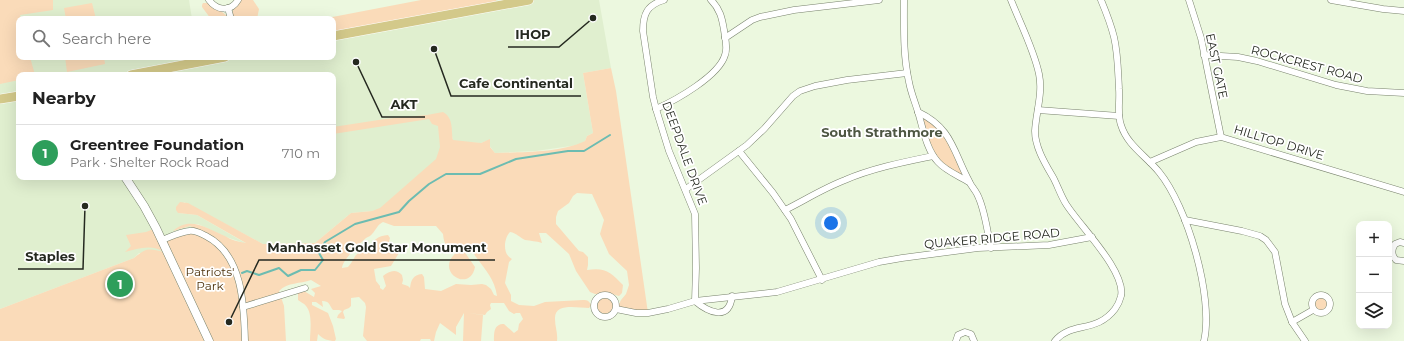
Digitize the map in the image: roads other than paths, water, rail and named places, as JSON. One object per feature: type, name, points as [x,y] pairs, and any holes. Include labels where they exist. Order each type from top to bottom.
[{"type":"main road","points":[[336,35],[529,0]]},
{"type":"main road","points":[[147,72],[164,69],[175,64],[210,60]]},
{"type":"main road","points":[[0,99],[16,96]]},
{"type":"main road","points":[[127,180],[144,206],[162,240],[209,341]]},
{"type":"street","points":[[210,0],[213,5],[218,8],[228,8],[233,6],[238,0]]},
{"type":"street","name":"DEEPDALE DRIVE","points":[[664,0],[652,6],[645,13],[643,20],[643,31],[656,109],[669,151],[686,189],[696,222],[695,301]]},
{"type":"street","points":[[656,109],[680,97],[712,74],[722,63],[726,54],[721,14],[717,6],[711,0]]},
{"type":"street","points":[[725,38],[752,20],[760,17],[794,10],[879,0]]},
{"type":"street","points":[[904,0],[907,73],[911,92],[926,140],[934,156],[944,168],[969,182]]},
{"type":"street","points":[[1011,0],[1036,62],[1039,75],[1040,98],[1035,132],[1038,148],[1066,204],[1092,237],[1111,265],[1119,279],[1122,289],[1120,299],[1112,313],[1103,321],[1095,325],[1067,332],[1055,341]]},
{"type":"street","points":[[1101,0],[1114,38],[1121,126],[1130,142],[1159,172],[1170,188],[1185,220],[1204,288],[1207,322],[1204,341]]},
{"type":"street","name":"EAST GATE","points":[[1189,0],[1200,38],[1221,136]]},
{"type":"street","points":[[1331,0],[1404,11]]},
{"type":"street","points":[[228,8],[229,16]]},
{"type":"street","name":"ROCKCREST ROAD","points":[[1204,55],[1238,57],[1257,61],[1336,85],[1367,91],[1404,93]]},
{"type":"street","points":[[686,189],[739,151],[764,129],[800,90],[808,87],[846,80],[907,73]]},
{"type":"street","points":[[1038,110],[1120,116]]},
{"type":"street","points":[[918,112],[928,116],[939,126],[954,147],[969,182],[979,199],[991,248]]},
{"type":"street","name":"HILLTOP DRIVE","points":[[1150,162],[1196,142],[1221,136],[1404,192]]},
{"type":"street","points":[[739,151],[785,210],[797,230],[822,280]]},
{"type":"street","points":[[785,210],[846,179],[876,169],[934,156]]},
{"type":"street","points":[[1185,220],[1242,231],[1260,236],[1266,240],[1275,252],[1285,304],[1292,322],[1305,341]]},
{"type":"street","points":[[162,240],[184,232],[194,231],[211,238],[228,255],[234,268],[240,289],[243,307],[245,341]]},
{"type":"street","name":"QUAKER RIDGE ROAD","points":[[616,309],[626,312],[642,313],[668,309],[695,301],[777,292],[887,261],[991,248],[1048,245],[1092,237]]},
{"type":"street","points":[[1404,243],[1400,242],[1395,244],[1392,252],[1394,258],[1404,263]]},
{"type":"street","points":[[243,307],[305,288]]},
{"type":"street","points":[[695,301],[707,310],[719,312],[728,308],[731,303],[732,296]]},
{"type":"street","points":[[1292,322],[1313,310]]},
{"type":"street","points":[[956,341],[958,335],[965,332],[971,334],[974,341]]},
{"type":"waterway","points":[[242,273],[247,271],[259,275],[279,268],[288,276],[301,270],[315,270],[323,260],[319,253],[325,242],[355,224],[399,212],[409,201],[429,184],[446,174],[480,174],[516,159],[568,151],[584,151],[610,135]]},
{"type":"place","name":"IHOP","points":[[593,18]]},
{"type":"place","name":"Cafe Continental","points":[[434,49]]},
{"type":"place","name":"AKT","points":[[356,62]]},
{"type":"place","name":"Staples","points":[[85,206]]},
{"type":"place","name":"Greentree Foundation","points":[[120,284]]},
{"type":"place","name":"Manhasset Gold Star Monument","points":[[229,322]]},
{"type":"district","name":"South Strathmore","points":[[882,132]]},
{"type":"park label","name":"Patriots' Park","points":[[210,278]]}]
